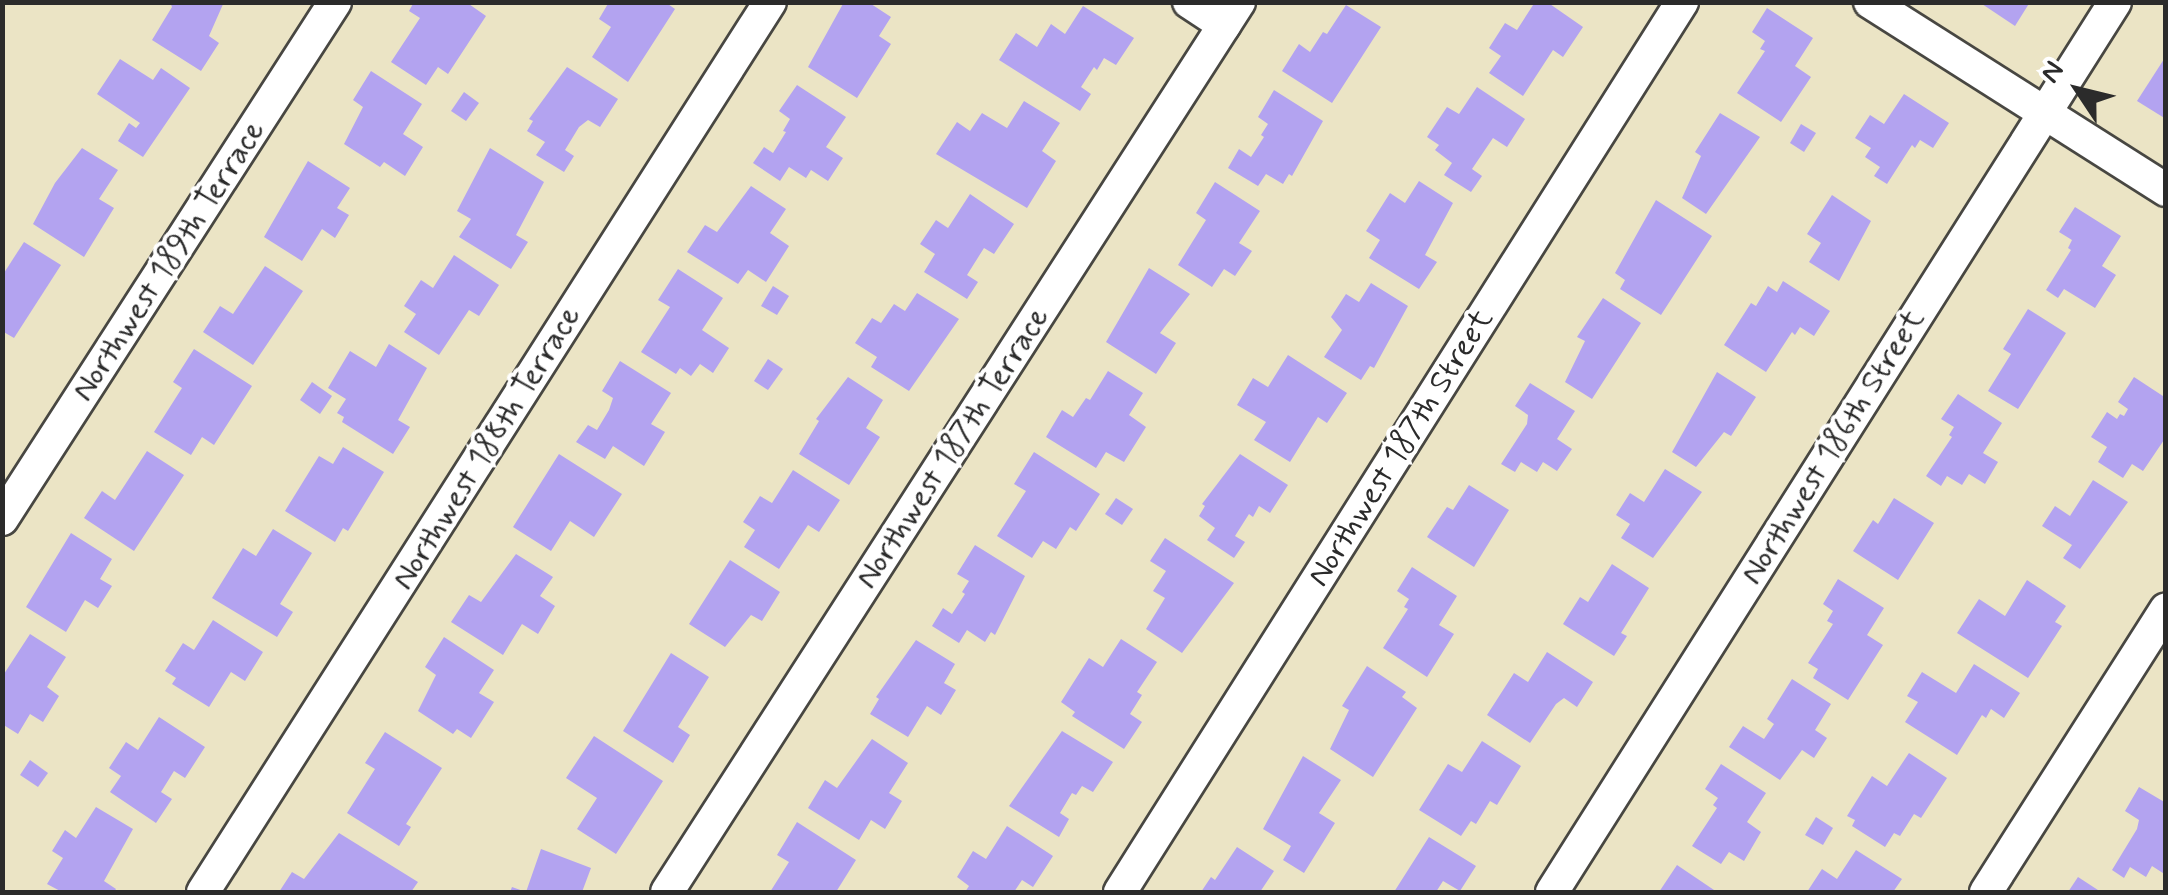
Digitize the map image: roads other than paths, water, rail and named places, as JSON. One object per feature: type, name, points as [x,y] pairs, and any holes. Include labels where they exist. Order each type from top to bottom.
[{"type":"street","name":"Northwest 189th Terrace","points":[[2,519],[335,2]]},
{"type":"street","name":"Northwest 188th Terrace","points":[[204,892],[770,2]]},
{"type":"street","points":[[1189,2],[1231,14]]},
{"type":"street","name":"Northwest 187th Street","points":[[1120,892],[1682,2]]},
{"type":"street","points":[[1870,2],[2166,190]]},
{"type":"street","name":"Northwest 186th Street","points":[[1552,892],[2115,2]]},
{"type":"street","name":"Northwest 187th Terrace","points":[[667,892],[1231,14]]},
{"type":"street","points":[[1986,892],[2166,609]]}]
